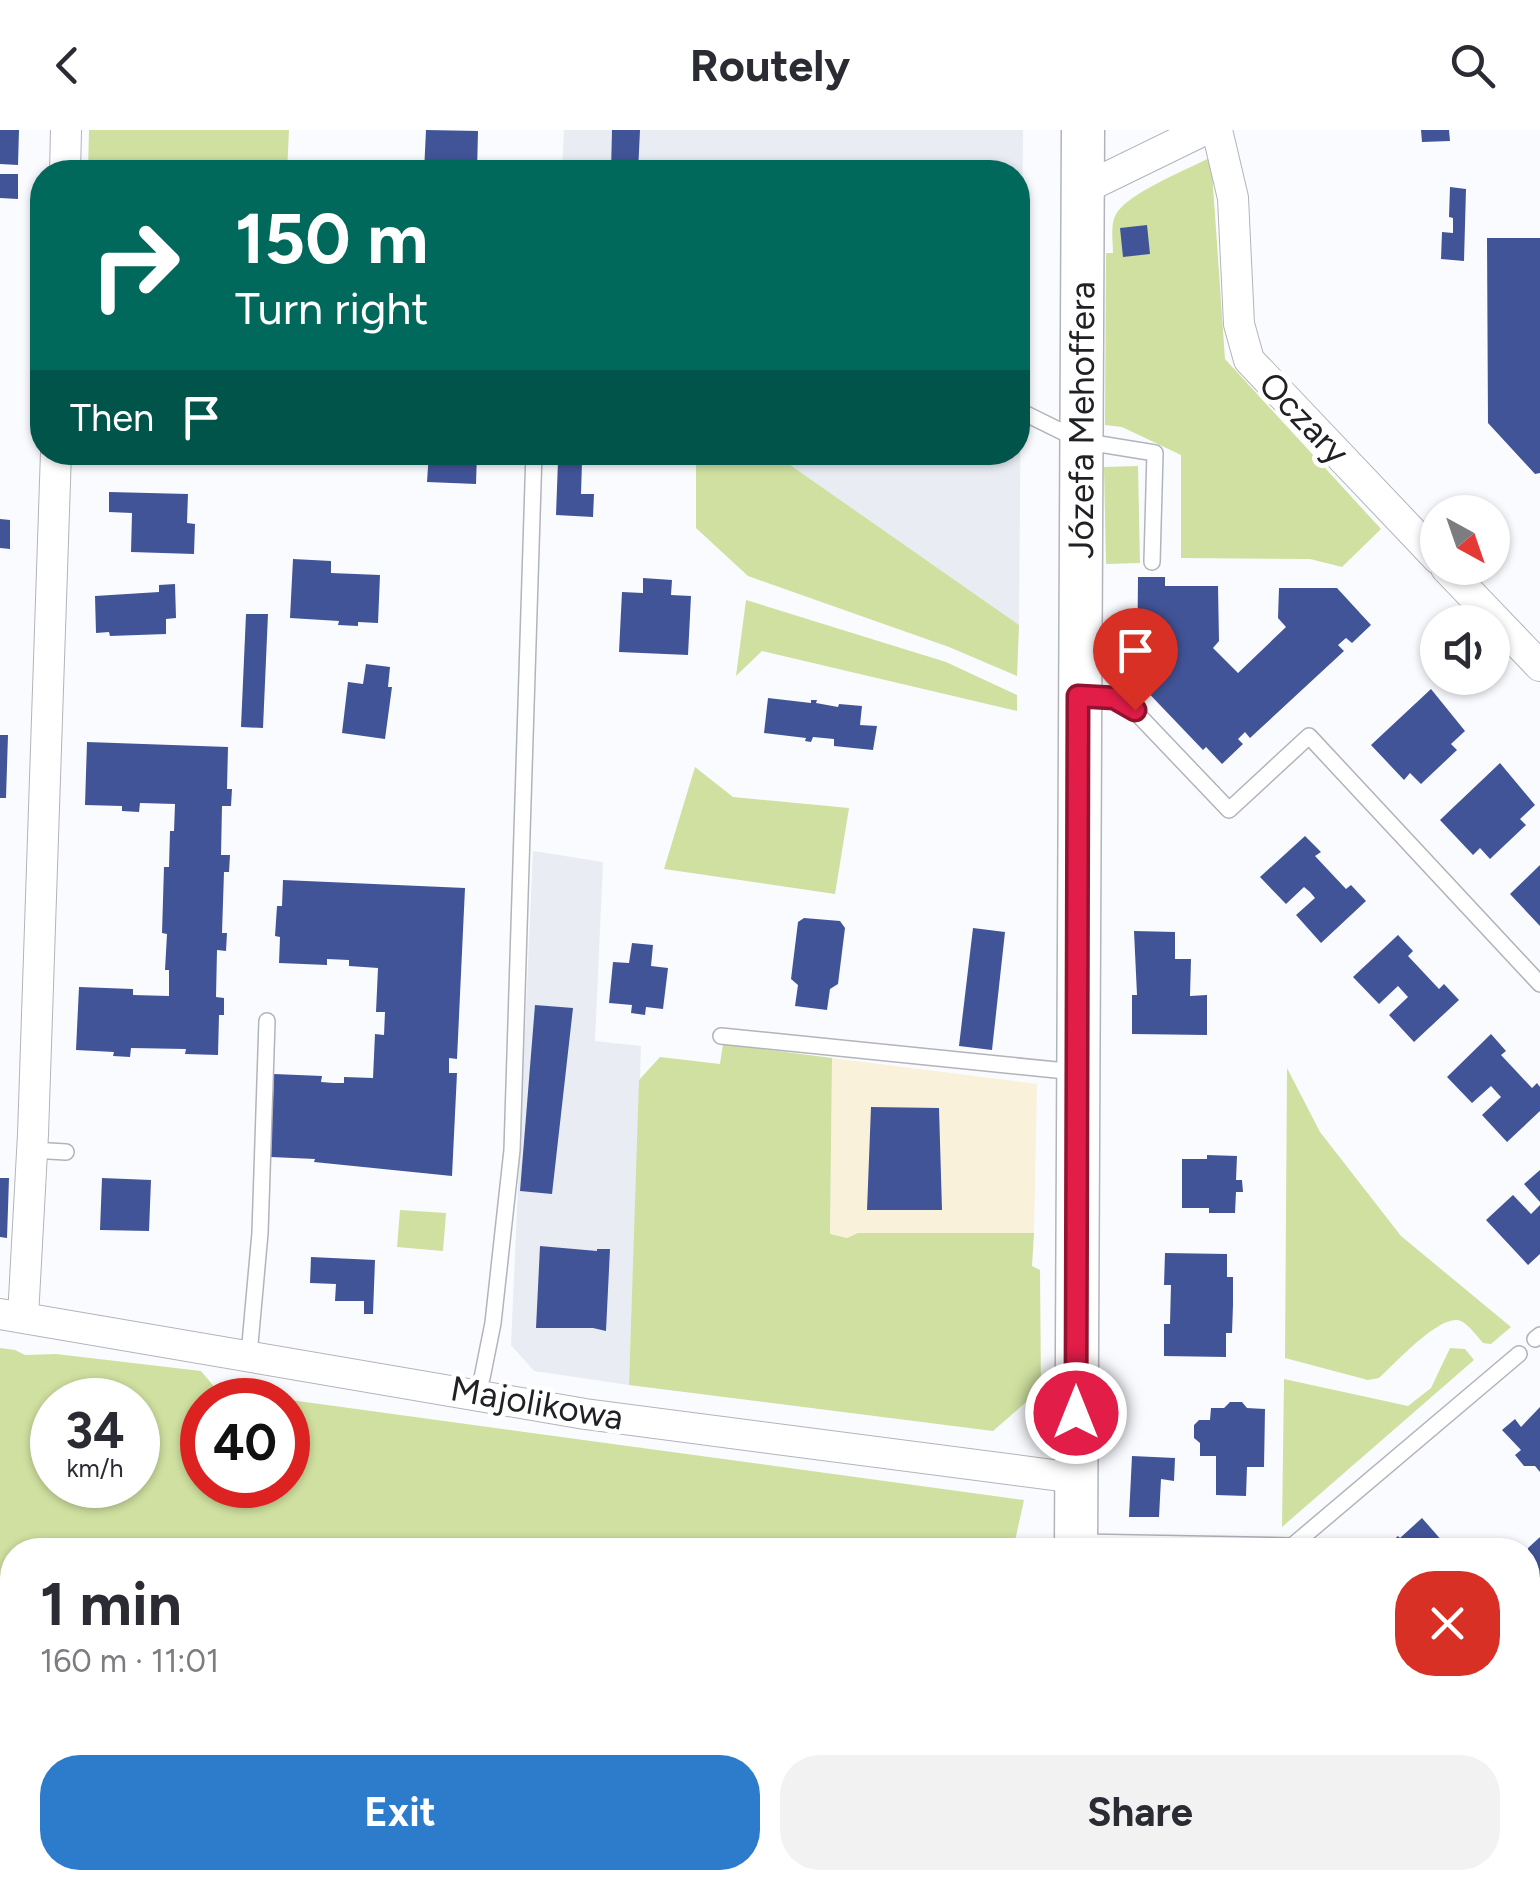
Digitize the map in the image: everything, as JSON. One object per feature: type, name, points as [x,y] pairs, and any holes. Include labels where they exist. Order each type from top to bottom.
[{"type":"street","points":[[65,160],[66,130]]},
{"type":"street","name":"Józefa Mehoffera","points":[[1076,1538],[1083,130]]},
{"type":"street","points":[[1084,189],[1204,130]]},
{"type":"street","name":"Oczary","points":[[1217,130],[1234,198],[1239,324],[1249,360],[1420,540]]},
{"type":"street","points":[[12,1315],[32,1150],[56,465]]},
{"type":"street","points":[[1462,585],[1540,666]]},
{"type":"street","name":"Majolikowa","points":[[12,1315],[476,1392],[585,1414],[1076,1478]]},
{"type":"lane","points":[[1030,416],[1081,441],[1155,453],[1152,562]]},
{"type":"lane","points":[[476,1392],[493,1322],[512,1150],[534,465]]},
{"type":"lane","points":[[1078,696],[1126,702],[1229,810],[1309,736],[1540,984]]},
{"type":"lane","points":[[248,1356],[260,1233],[268,1021]]},
{"type":"lane","points":[[722,1036],[1076,1072]]},
{"type":"lane","points":[[32,1150],[66,1152]]},
{"type":"lane","points":[[1301,1538],[1519,1354]]},
{"type":"shaded area","points":[[564,130],[1023,130],[1023,160],[563,160]]},
{"type":"shaded area","points":[[790,465],[1020,465],[1019,625]]},
{"type":"shaded area","points":[[533,851],[603,862],[595,1041],[641,1046],[629,1385],[534,1371],[511,1345]]},
{"type":"shaded area","points":[[832,1058],[1037,1084],[1034,1233],[858,1233],[847,1238],[830,1234]]},
{"type":"green space","points":[[89,130],[289,130],[288,160],[88,160]]},
{"type":"green space","points":[[1211,157],[1225,359],[1381,529],[1342,567],[1310,559],[1181,558],[1181,455],[1122,427],[1105,425],[1106,253],[1113,253],[1114,218],[1145,190]]},
{"type":"green space","points":[[696,465],[790,465],[1019,625],[1017,676],[949,647],[748,576],[696,528]]},
{"type":"green space","points":[[1138,466],[1140,563],[1106,564],[1104,467]]},
{"type":"green space","points":[[746,600],[946,662],[1017,695],[1017,711],[762,651],[736,676]]},
{"type":"green space","points":[[695,767],[733,797],[849,808],[835,894],[664,869]]},
{"type":"green space","points":[[723,1044],[832,1058],[830,1234],[847,1238],[858,1233],[1034,1233],[1032,1266],[1040,1270],[1041,1389],[993,1431],[629,1385],[639,1080],[660,1057],[720,1064]]},
{"type":"green space","points":[[1287,1068],[1320,1132],[1401,1236],[1511,1327],[1491,1344],[1483,1343],[1461,1321],[1452,1320],[1430,1332],[1379,1378],[1368,1380],[1285,1358]]},
{"type":"green space","points":[[400,1210],[446,1213],[443,1251],[397,1247]]},
{"type":"green space","points":[[0,1348],[25,1355],[56,1354],[201,1371],[207,1378],[180,1378],[180,1508],[310,1508],[310,1403],[1024,1500],[1016,1538],[0,1538]]},
{"type":"green space","points":[[1450,1348],[1465,1349],[1474,1360],[1282,1527],[1284,1379],[1408,1406],[1431,1388]]},
{"type":"building","points":[[0,130],[19,130],[18,165],[0,164]]},
{"type":"building","points":[[426,130],[478,131],[477,160],[425,160]]},
{"type":"building","points":[[612,130],[640,130],[639,160],[611,160]]},
{"type":"building","points":[[1421,130],[1449,130],[1450,141],[1422,142]]},
{"type":"building","points":[[0,174],[18,174],[18,199],[0,198]]},
{"type":"building","points":[[1450,187],[1466,189],[1464,261],[1441,259],[1442,232],[1453,233]]},
{"type":"building","points":[[1147,225],[1150,254],[1123,257],[1120,228]]},
{"type":"building","points":[[1487,238],[1540,238],[1540,473],[1535,474],[1488,423]]},
{"type":"building","points":[[428,465],[477,465],[476,484],[427,482]]},
{"type":"building","points":[[558,465],[582,465],[581,494],[594,494],[593,517],[556,515]]},
{"type":"building","points":[[109,492],[188,494],[187,523],[195,524],[194,554],[131,552],[132,513],[109,512]]},
{"type":"building","points":[[0,519],[10,520],[10,549],[0,548]]},
{"type":"building","points":[[293,559],[331,561],[331,573],[380,575],[378,623],[338,625],[339,621],[290,618]]},
{"type":"building","points":[[1138,577],[1165,577],[1165,586],[1218,586],[1219,641],[1213,648],[1238,673],[1286,627],[1278,618],[1279,588],[1337,588],[1371,625],[1352,643],[1346,638],[1338,645],[1344,651],[1250,738],[1245,732],[1238,739],[1243,744],[1222,764],[1206,747],[1203,750],[1137,681]]},
{"type":"building","points":[[643,578],[672,580],[671,595],[691,596],[688,655],[619,652],[622,592],[643,593]]},
{"type":"building","points":[[175,584],[176,618],[166,619],[166,634],[96,633],[95,596],[159,592],[159,585]]},
{"type":"building","points":[[246,614],[268,614],[263,728],[241,727]]},
{"type":"building","points":[[366,664],[390,667],[388,687],[392,687],[385,739],[342,733],[348,682],[363,684]]},
{"type":"building","points":[[1425,695],[1436,695],[1465,731],[1451,744],[1457,750],[1421,784],[1410,773],[1404,780],[1371,745]]},
{"type":"building","points":[[768,698],[811,703],[817,700],[816,703],[838,707],[862,706],[860,725],[877,726],[873,750],[834,746],[834,739],[813,737],[811,742],[764,733]]},
{"type":"building","points":[[0,735],[8,735],[6,798],[0,798]]},
{"type":"building","points":[[87,742],[228,747],[227,789],[232,789],[231,806],[222,806],[221,855],[230,855],[229,872],[224,872],[222,933],[227,933],[226,951],[217,950],[216,997],[224,998],[224,1015],[219,1015],[218,1055],[185,1054],[186,1049],[131,1048],[130,1057],[76,1050],[79,987],[133,989],[133,995],[169,996],[169,970],[165,970],[167,934],[162,933],[164,867],[169,867],[175,804],[140,803],[139,812],[122,811],[122,806],[85,805]]},
{"type":"building","points":[[1500,763],[1535,805],[1520,819],[1526,825],[1490,859],[1480,848],[1473,855],[1440,820]]},
{"type":"building","points":[[1305,836],[1321,852],[1315,856],[1346,889],[1351,885],[1366,901],[1321,943],[1296,915],[1315,898],[1310,892],[1304,887],[1286,904],[1260,877]]},
{"type":"building","points":[[1540,865],[1540,926],[1510,894]]},
{"type":"building","points":[[283,880],[465,888],[457,1059],[449,1058],[449,1073],[457,1073],[452,1176],[271,1157],[268,1100],[273,1100],[274,1074],[322,1076],[321,1082],[334,1083],[344,1083],[344,1077],[373,1078],[375,1034],[384,1035],[385,1012],[376,1012],[378,968],[349,966],[349,960],[327,959],[327,965],[279,963],[280,937],[275,936]]},
{"type":"building","points":[[804,918],[840,921],[845,928],[838,984],[830,989],[827,1010],[795,1006],[798,985],[791,979],[798,922]]},
{"type":"building","points":[[973,928],[1005,932],[992,1050],[959,1046]]},
{"type":"building","points":[[1134,931],[1175,932],[1175,959],[1191,959],[1190,996],[1207,995],[1207,1035],[1132,1034],[1132,995],[1137,995]]},
{"type":"building","points":[[1398,935],[1413,951],[1408,956],[1439,989],[1444,984],[1459,1000],[1414,1042],[1389,1015],[1408,997],[1398,986],[1379,1004],[1353,977]]},
{"type":"building","points":[[632,943],[653,945],[651,966],[668,968],[663,1009],[646,1007],[645,1015],[631,1013],[632,1005],[609,1003],[613,962],[629,963]]},
{"type":"building","points":[[535,1005],[573,1008],[552,1194],[520,1191]]},
{"type":"building","points":[[1491,1034],[1506,1051],[1501,1055],[1532,1088],[1537,1083],[1540,1087],[1540,1111],[1507,1142],[1482,1115],[1501,1097],[1491,1086],[1472,1103],[1447,1077]]},
{"type":"building","points":[[871,1107],[939,1108],[942,1210],[867,1210]]},
{"type":"building","points":[[1207,1155],[1237,1156],[1236,1180],[1242,1180],[1243,1192],[1236,1192],[1235,1213],[1182,1208],[1182,1159],[1207,1159]]},
{"type":"building","points":[[1540,1170],[1540,1202],[1524,1184]]},
{"type":"building","points":[[0,1178],[9,1178],[7,1238],[0,1237]]},
{"type":"building","points":[[102,1178],[151,1180],[149,1231],[100,1230]]},
{"type":"building","points":[[1513,1195],[1531,1214],[1540,1205],[1540,1254],[1528,1265],[1486,1220]]},
{"type":"building","points":[[540,1246],[610,1249],[606,1331],[536,1328]]},
{"type":"building","points":[[1165,1253],[1227,1254],[1227,1277],[1233,1277],[1233,1305],[1232,1333],[1226,1333],[1226,1357],[1164,1356],[1164,1324],[1170,1324],[1171,1285],[1164,1285]]},
{"type":"building","points":[[311,1257],[375,1260],[373,1314],[364,1314],[364,1301],[335,1301],[336,1284],[310,1283]]},
{"type":"building","points":[[1230,1402],[1265,1409],[1264,1467],[1247,1467],[1246,1496],[1216,1495],[1216,1456],[1200,1456],[1200,1443],[1194,1438],[1194,1425],[1199,1420],[1210,1420],[1211,1408],[1224,1408]]},
{"type":"building","points":[[1540,1407],[1540,1472],[1535,1466],[1524,1466],[1515,1455],[1521,1450],[1502,1430],[1515,1419],[1521,1427]]},
{"type":"building","points":[[1132,1456],[1175,1458],[1174,1481],[1161,1479],[1159,1517],[1129,1517]]},
{"type":"building","points":[[1422,1518],[1440,1538],[1400,1538]]},
{"type":"route","points":[[1076,1413],[1078,696],[1114,698],[1135,710]]}]
